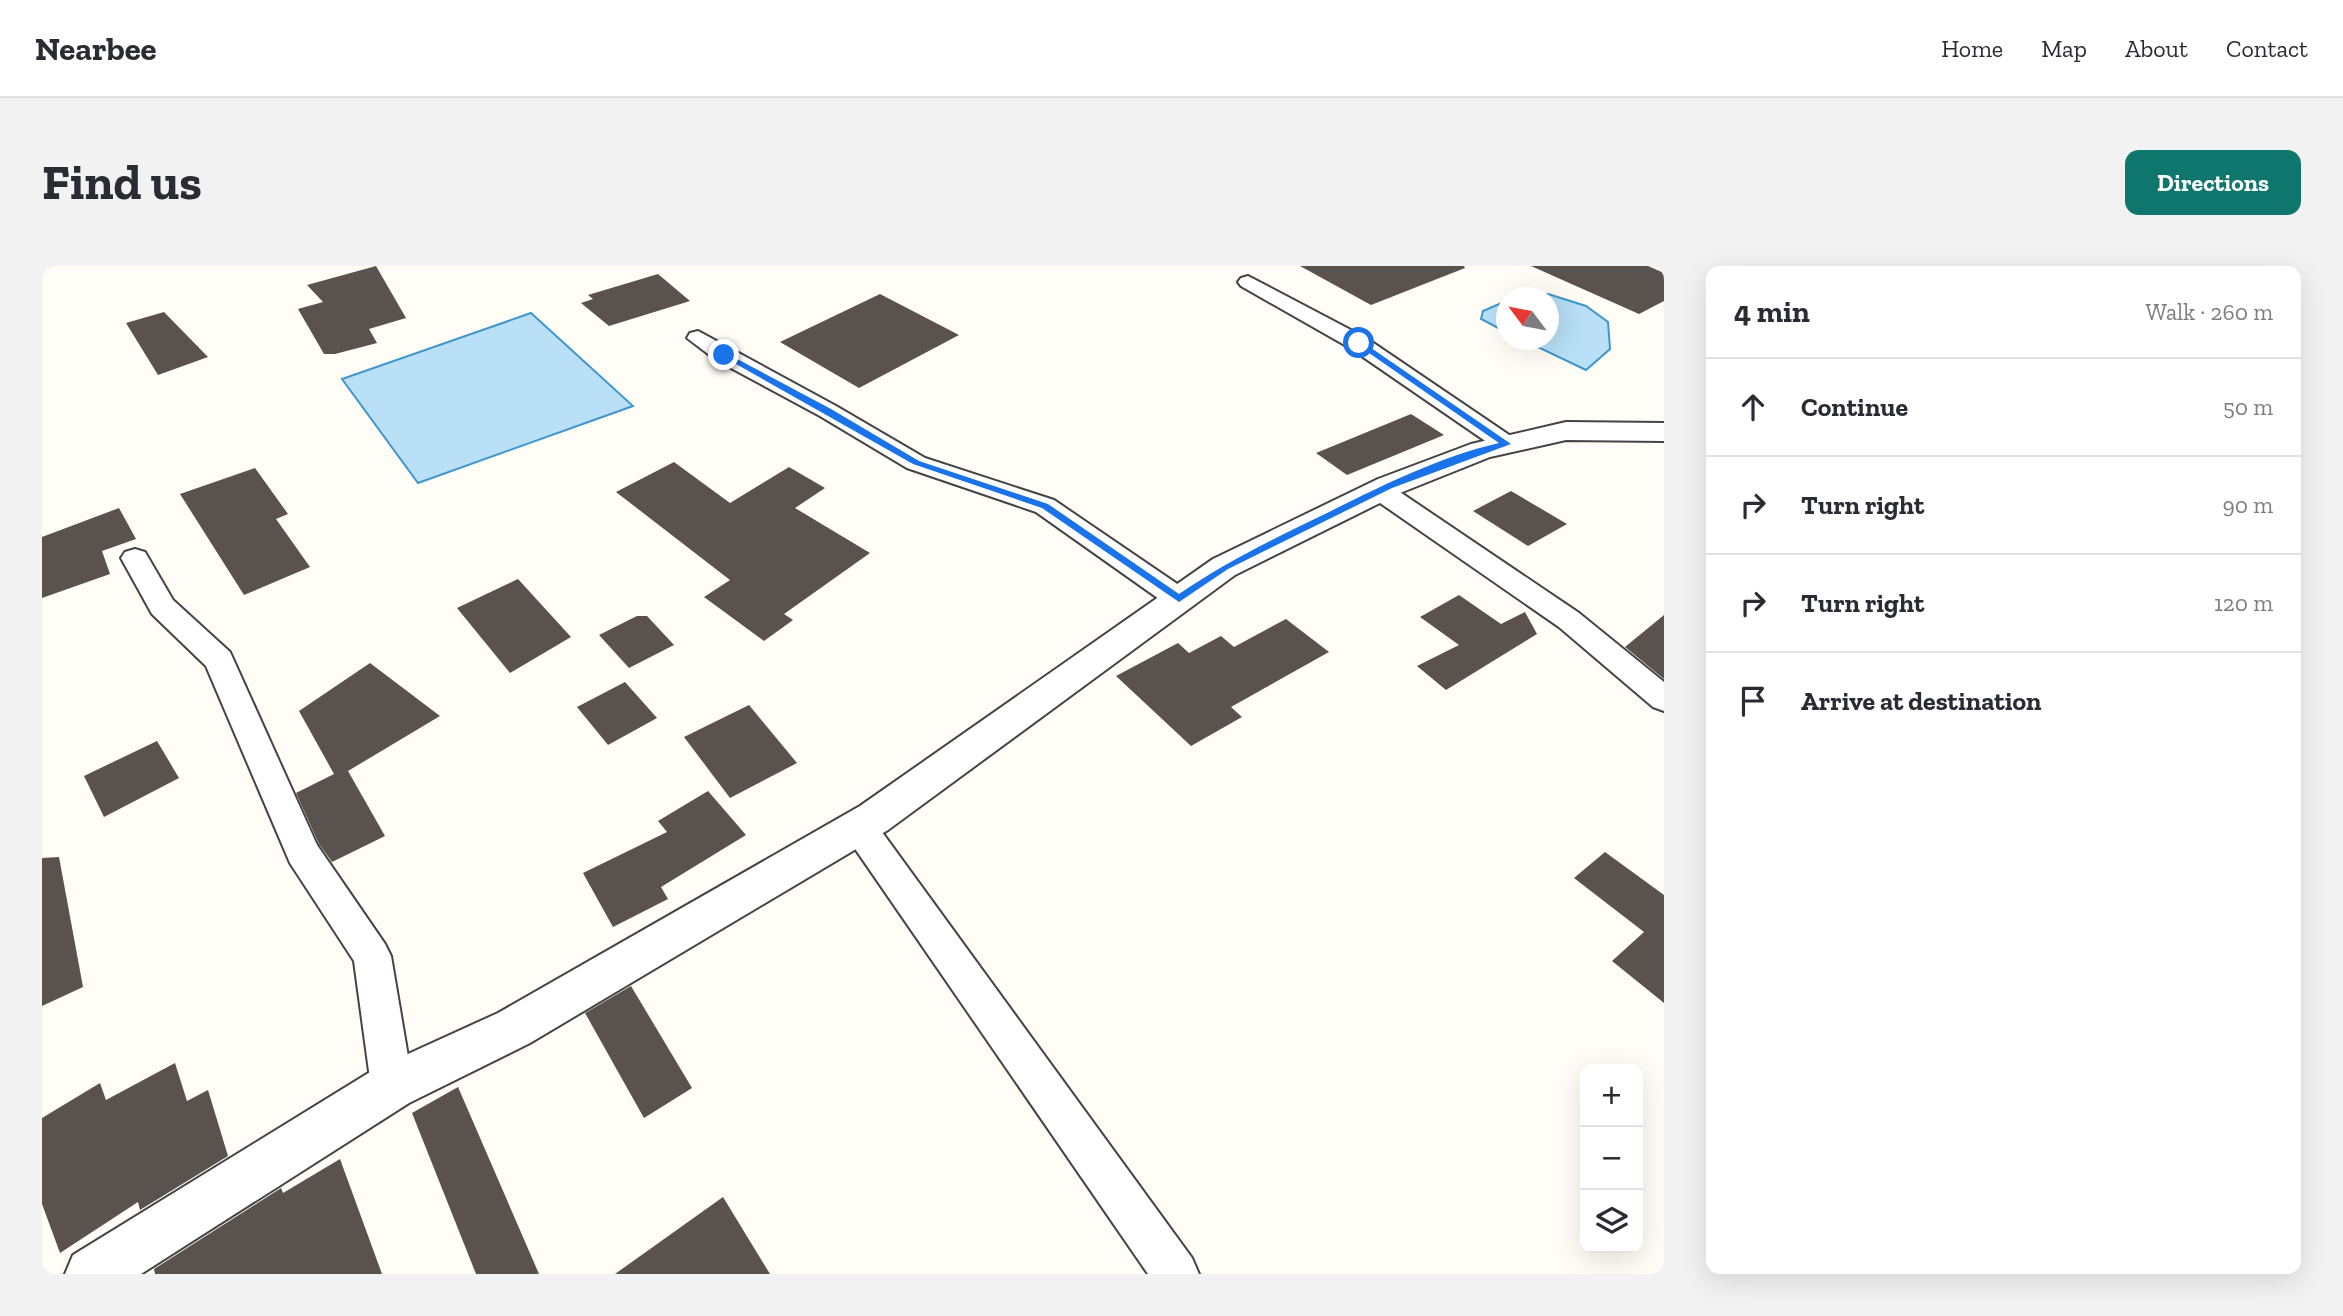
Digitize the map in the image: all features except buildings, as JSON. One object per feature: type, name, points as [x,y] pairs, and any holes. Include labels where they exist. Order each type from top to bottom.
[{"type":"street","points":[[1248,282],[1359,343],[1506,444]]},
{"type":"street","points":[[698,338],[916,463],[1045,506],[1179,599]]},
{"type":"street","points":[[92,1274],[392,1086],[514,1028],[859,827],[1224,567],[1380,490],[1481,450],[1566,431],[1664,432]]},
{"type":"street","points":[[1380,490],[1569,620],[1664,699]]},
{"type":"street","points":[[135,558],[162,607],[219,660],[303,853],[372,956],[392,1086]]},
{"type":"street","points":[[859,827],[1176,1274]]},
{"type":"water","points":[[1559,297],[1586,306],[1608,322],[1610,349],[1586,370],[1544,350],[1559,350]]},
{"type":"water","points":[[1496,305],[1496,327],[1481,319],[1483,311]]},
{"type":"water","points":[[531,313],[633,406],[418,483],[342,379]]},
{"type":"route","points":[[724,355],[828,411],[916,463],[1045,506],[1179,599],[1224,567],[1389,486],[1481,450],[1506,444],[1452,404],[1359,343]]}]
